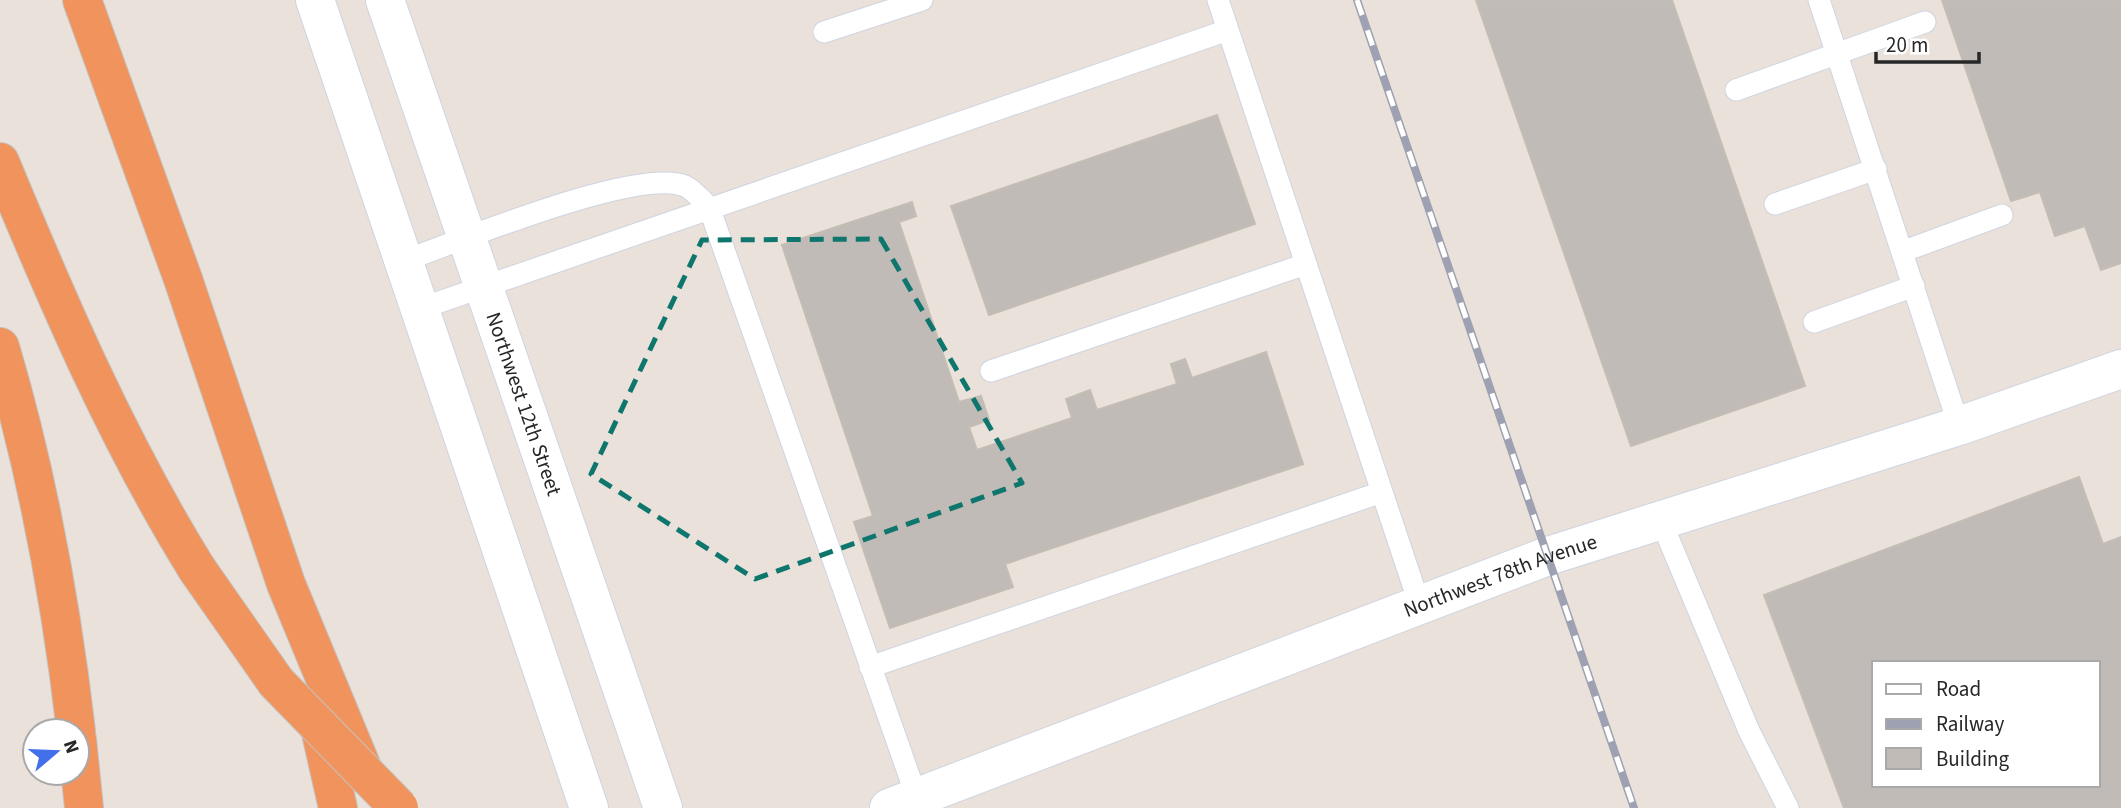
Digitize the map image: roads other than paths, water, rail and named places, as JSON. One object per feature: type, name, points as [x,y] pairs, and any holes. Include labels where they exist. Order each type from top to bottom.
[{"type":"highway","points":[[82,0],[183,279],[286,584],[378,808]]},
{"type":"highway","points":[[0,162],[65,319],[114,424],[154,499],[197,569],[276,682],[399,808]]},
{"type":"highway","points":[[0,346],[18,409],[54,573],[74,717]]},
{"type":"highway","points":[[286,584],[338,808]]},
{"type":"highway","points":[[82,787],[84,808]]},
{"type":"main road","points":[[315,0],[589,808]]},
{"type":"main road","name":"Northwest 12th Street","points":[[385,0],[663,808]]},
{"type":"main road","name":"Northwest 78th Avenue","points":[[903,803],[1548,556],[1959,426],[2121,369]]},
{"type":"lane","points":[[824,32],[922,0]]},
{"type":"lane","points":[[1218,0],[1420,606]]},
{"type":"lane","points":[[1819,0],[1904,251],[1959,426]]},
{"type":"lane","points":[[1736,90],[1925,22]]},
{"type":"lane","points":[[419,309],[1228,30]]},
{"type":"lane","points":[[1775,204],[1876,169]]},
{"type":"lane","points":[[403,261],[581,198],[658,181],[686,186],[709,207],[870,667],[903,803]]},
{"type":"lane","points":[[1904,251],[2002,215]]},
{"type":"lane","points":[[991,371],[1306,264]]},
{"type":"lane","points":[[1814,322],[1914,286]]},
{"type":"lane","points":[[870,667],[1382,492]]},
{"type":"lane","points":[[1661,521],[1749,731],[1788,808]]},
{"type":"railway","points":[[1357,0],[1634,808]]}]
